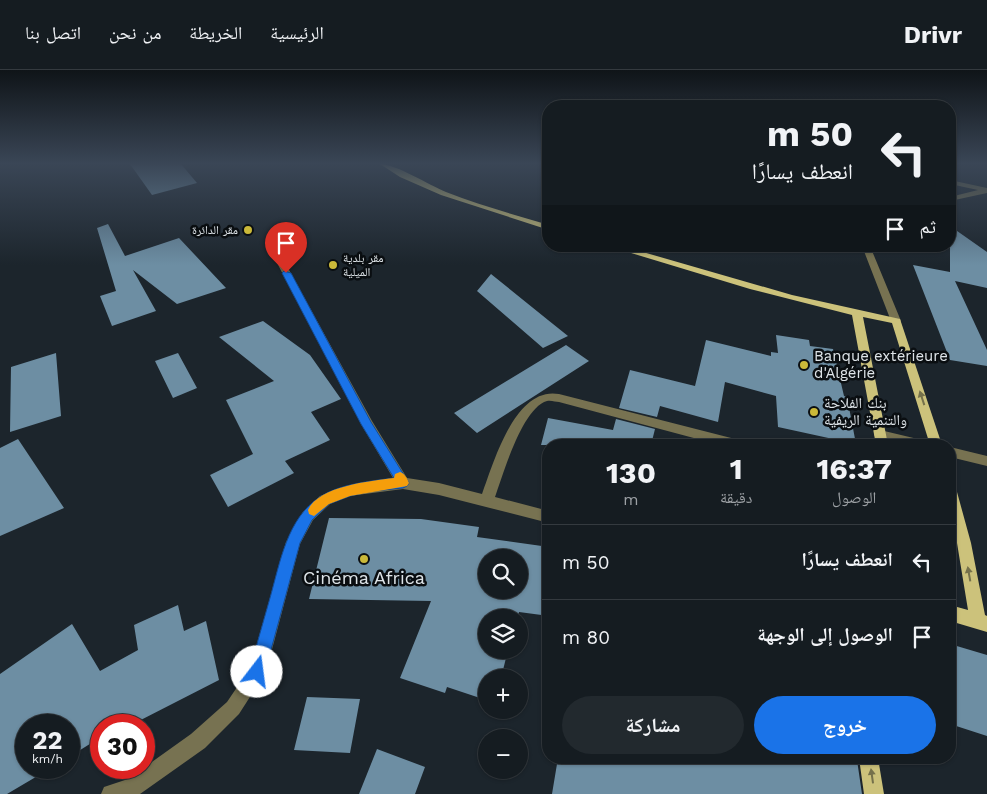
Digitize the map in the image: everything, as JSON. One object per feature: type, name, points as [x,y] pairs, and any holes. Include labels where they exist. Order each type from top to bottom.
[{"type":"main road","points":[[452,198],[542,226]]},
{"type":"main road","points":[[633,252],[857,314],[896,321],[934,439]]},
{"type":"main road","points":[[857,314],[881,439]]},
{"type":"main road","points":[[956,514],[982,623]]},
{"type":"main road","points":[[956,615],[982,623]]},
{"type":"main road","points":[[870,764],[874,794]]},
{"type":"street","points":[[868,252],[896,321]]},
{"type":"street","points":[[280,259],[367,424],[403,483]]},
{"type":"street","points":[[487,501],[505,450],[517,428],[530,406],[546,396],[716,439]]},
{"type":"street","points":[[956,453],[987,461]]},
{"type":"street","points":[[111,794],[133,787],[198,741],[233,708],[257,672],[293,542],[308,516],[325,500],[348,491],[403,483],[542,515]]},
{"type":"building","points":[[108,224],[125,256],[179,238],[226,288],[177,304],[133,270],[156,311],[112,326],[100,296],[116,291],[97,228]]},
{"type":"building","points":[[956,230],[987,252],[987,288],[955,281],[987,350],[987,366],[950,360],[913,265],[950,272],[950,252],[956,252]]},
{"type":"building","points":[[491,274],[568,336],[543,348],[477,291]]},
{"type":"building","points":[[263,321],[310,355],[341,399],[311,412],[330,440],[285,461],[294,473],[228,507],[210,475],[253,454],[226,400],[274,381],[219,337]]},
{"type":"building","points":[[776,335],[809,340],[810,346],[833,349],[844,396],[847,397],[855,439],[833,439],[778,427],[776,396],[725,382],[718,422],[660,406],[657,417],[619,408],[630,370],[695,386],[706,340],[771,356],[771,352],[778,353]]},
{"type":"building","points":[[566,345],[589,361],[477,433],[454,413]]},
{"type":"building","points":[[56,353],[61,416],[10,432],[11,367]]},
{"type":"building","points":[[178,353],[197,388],[173,398],[155,361]]},
{"type":"building","points":[[548,418],[613,430],[616,419],[655,429],[652,439],[543,439]]},
{"type":"building","points":[[18,439],[64,508],[0,536],[0,448]]},
{"type":"building","points":[[329,518],[421,519],[479,527],[477,537],[542,546],[542,615],[528,613],[528,609],[478,609],[478,659],[506,659],[503,669],[478,669],[478,697],[447,687],[445,693],[400,678],[431,601],[309,599]]},
{"type":"building","points":[[178,605],[184,631],[206,621],[219,680],[153,714],[90,714],[90,744],[80,750],[80,714],[15,714],[15,779],[32,779],[7,794],[0,794],[0,674],[72,624],[100,671],[138,650],[134,625]]},
{"type":"building","points":[[956,646],[987,655],[987,736],[956,726]]},
{"type":"building","points":[[307,697],[360,699],[350,753],[294,750]]},
{"type":"building","points":[[377,749],[425,767],[415,794],[359,794]]},
{"type":"building","points":[[557,764],[858,764],[862,794],[552,794]]},
{"type":"slow traffic","points":[[314,510],[325,500],[348,491],[403,483],[400,477]]},
{"type":"place","name":"مقر الدائرة","points":[[248,230]]},
{"type":"place","name":"مقر بلدية الميلية","points":[[333,265]]},
{"type":"place","name":"Banque extérieure d'Algérie","points":[[804,365]]},
{"type":"place","name":"بنك الفلاحة والتنمية الريفية","points":[[814,412]]},
{"type":"place","name":"Cinéma Africa","points":[[364,559]]},
{"type":"route","points":[[257,672],[293,542],[308,516],[325,500],[348,491],[403,483],[367,424],[286,273]]}]
